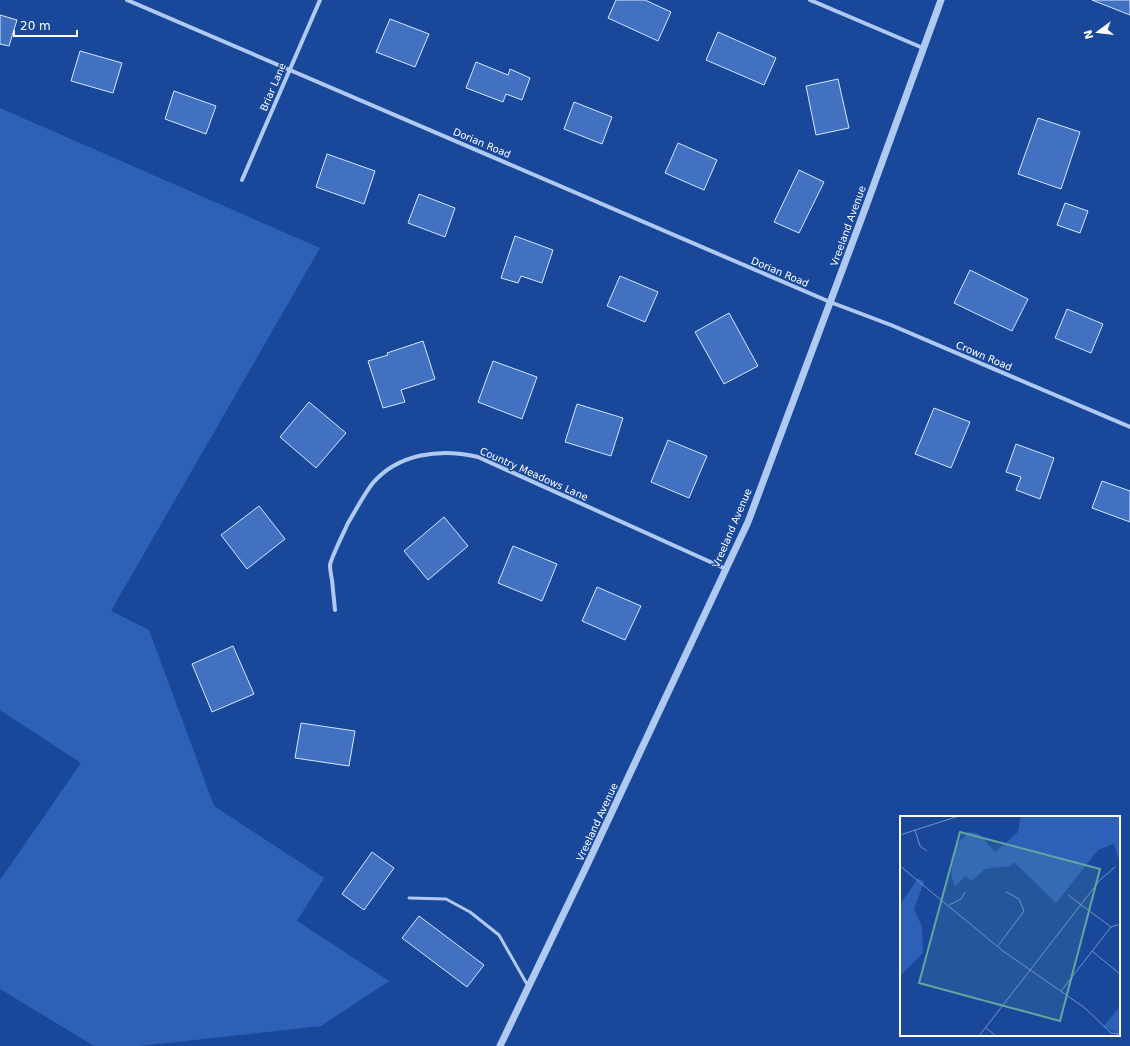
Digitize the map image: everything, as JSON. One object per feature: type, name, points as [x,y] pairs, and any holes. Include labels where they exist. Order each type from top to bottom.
[{"type":"street","name":"Dorian Road","points":[[127,0],[830,302]]},
{"type":"street","name":"Briar Lane","points":[[242,180],[320,0]]},
{"type":"street","points":[[810,0],[923,48]]},
{"type":"street","name":"Vreeland Avenue","points":[[500,1046],[591,858],[748,522],[941,0]]},
{"type":"street","name":"Crown Road","points":[[830,302],[891,325],[1130,427]]},
{"type":"street","name":"Country Meadows Lane","points":[[335,610],[330,564],[346,528],[360,502],[372,484],[382,474],[394,466],[421,455],[435,453],[450,452],[478,457],[726,569]]},
{"type":"lane","points":[[409,898],[446,899],[470,912],[499,936],[529,987]]},
{"type":"shaded area","points":[[0,108],[320,248],[111,611],[149,630],[214,806],[324,878],[297,921],[389,981],[321,1026],[140,1046],[94,1046],[0,989],[0,880],[81,763],[0,710]]},
{"type":"building","points":[[616,0],[645,0],[671,12],[658,41],[608,18]]},
{"type":"building","points":[[1092,0],[1130,0],[1130,15]]},
{"type":"building","points":[[0,15],[17,20],[9,46],[0,44]]},
{"type":"building","points":[[390,19],[429,34],[415,67],[376,52]]},
{"type":"building","points":[[718,32],[776,58],[764,85],[706,60]]},
{"type":"building","points":[[80,51],[122,63],[113,93],[71,81]]},
{"type":"building","points":[[476,62],[508,75],[510,69],[530,78],[522,100],[506,94],[503,102],[466,88]]},
{"type":"building","points":[[838,79],[849,128],[816,135],[806,86]]},
{"type":"building","points":[[174,91],[216,106],[206,134],[165,119]]},
{"type":"building","points":[[574,102],[612,117],[602,144],[564,129]]},
{"type":"building","points":[[1038,118],[1080,132],[1061,189],[1018,174]]},
{"type":"building","points":[[678,143],[717,160],[704,190],[665,173]]},
{"type":"building","points":[[327,154],[375,171],[364,204],[316,187]]},
{"type":"building","points":[[799,170],[824,182],[799,233],[774,222]]},
{"type":"building","points":[[419,194],[455,208],[445,237],[408,223]]},
{"type":"building","points":[[1065,203],[1088,211],[1080,233],[1057,225]]},
{"type":"building","points":[[515,236],[553,250],[542,283],[521,276],[518,283],[501,278]]},
{"type":"building","points":[[970,270],[1028,299],[1012,331],[954,303]]},
{"type":"building","points":[[620,276],[658,292],[645,322],[607,306]]},
{"type":"building","points":[[1067,309],[1103,324],[1091,353],[1055,338]]},
{"type":"building","points":[[729,313],[758,366],[724,384],[695,332]]},
{"type":"building","points":[[423,341],[435,379],[401,390],[405,402],[383,408],[368,361]]},
{"type":"building","points":[[493,361],[537,377],[522,419],[478,402]]},
{"type":"building","points":[[309,402],[346,433],[316,468],[280,437]]},
{"type":"building","points":[[577,404],[623,418],[611,456],[565,442]]},
{"type":"building","points":[[934,408],[970,422],[951,468],[915,454]]},
{"type":"building","points":[[668,440],[707,456],[689,498],[651,482]]},
{"type":"building","points":[[1016,444],[1054,458],[1040,499],[1016,490],[1021,477],[1006,472]]},
{"type":"building","points":[[1102,481],[1130,491],[1130,522],[1092,508]]},
{"type":"building","points":[[259,506],[285,539],[247,569],[221,535]]},
{"type":"building","points":[[444,517],[468,546],[428,580],[404,551]]},
{"type":"building","points":[[513,546],[557,564],[542,601],[498,583]]},
{"type":"building","points":[[597,587],[641,606],[625,640],[582,621]]},
{"type":"building","points":[[233,646],[254,694],[212,712],[192,664]]},
{"type":"building","points":[[301,723],[355,731],[349,766],[295,758]]},
{"type":"building","points":[[372,852],[394,868],[364,910],[342,894]]},
{"type":"building","points":[[419,916],[484,965],[467,987],[402,938]]}]
